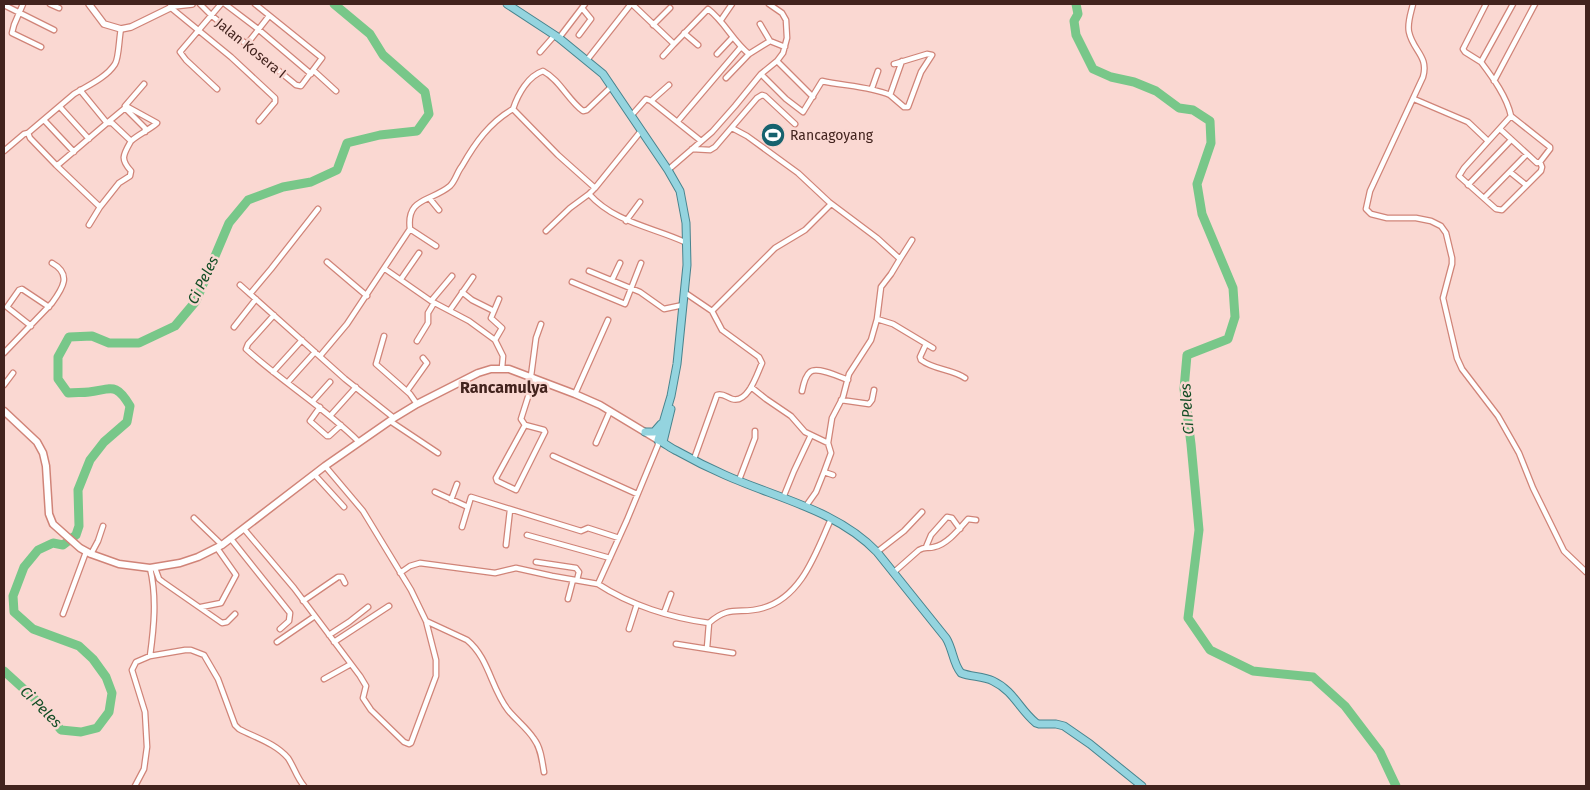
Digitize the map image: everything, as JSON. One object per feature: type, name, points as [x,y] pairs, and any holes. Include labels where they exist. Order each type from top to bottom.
[{"type":"main road","points":[[507,4],[557,37],[603,74],[668,170],[680,191],[686,223],[687,243],[684,292],[677,364],[666,424],[659,442]]},
{"type":"main road","points":[[5,414],[38,442],[43,453],[46,466],[50,519],[53,524],[86,551],[119,564],[152,568],[180,563],[220,547],[314,474],[392,420],[417,404],[478,373],[502,368],[533,377],[600,405],[659,442],[694,459],[739,480],[806,506],[864,540],[877,552],[946,638],[952,648],[957,668],[961,673],[990,679],[997,683],[1012,694],[1036,723],[1064,726],[1090,744],[1142,786]]},
{"type":"main road","points":[[645,432],[654,432],[666,424]]},
{"type":"main road","points":[[666,424],[675,450]]},
{"type":"street","points":[[23,4],[12,33],[42,47]]},
{"type":"street","points":[[50,4],[59,8]]},
{"type":"street","points":[[89,4],[104,24],[120,29],[131,27],[170,7],[192,4]]},
{"type":"street","name":"Jalan Kosera I","points":[[200,4],[298,86],[301,85],[322,60],[321,57],[269,16]]},
{"type":"street","points":[[217,89],[180,53],[180,50],[221,4]]},
{"type":"street","points":[[225,4],[336,91]]},
{"type":"street","points":[[247,44],[269,16],[255,4]]},
{"type":"street","points":[[587,60],[632,4],[674,44]]},
{"type":"street","points":[[721,20],[732,4]]},
{"type":"street","points":[[668,170],[736,106],[761,74],[783,53],[787,38],[786,20],[782,13],[769,4]]},
{"type":"street","points":[[1413,4],[1409,33],[1423,59],[1425,70],[1414,99],[1370,191],[1366,209],[1371,214],[1387,218],[1416,218],[1431,221],[1441,226],[1446,233],[1452,264],[1443,298],[1457,358],[1462,369],[1498,416],[1520,453],[1533,488],[1564,551],[1586,572]]},
{"type":"street","points":[[1486,4],[1464,48],[1465,52],[1481,62],[1494,81],[1511,116],[1550,147],[1540,162]]},
{"type":"street","points":[[1481,62],[1513,4]]},
{"type":"street","points":[[1494,81],[1534,4]]},
{"type":"street","points":[[4,5],[54,30]]},
{"type":"street","points":[[540,52],[557,37],[583,6],[591,19],[579,35]]},
{"type":"street","points":[[170,7],[231,57],[275,98],[274,103],[259,122]]},
{"type":"street","points":[[662,56],[706,7],[721,20],[732,38],[749,54]]},
{"type":"street","points":[[653,25],[670,8]]},
{"type":"street","points":[[760,24],[770,41],[785,47]]},
{"type":"street","points":[[4,151],[115,64],[120,29]]},
{"type":"street","points":[[684,33],[698,46]]},
{"type":"street","points":[[717,54],[732,38]]},
{"type":"street","points":[[726,78],[749,54],[770,41]]},
{"type":"street","points":[[678,122],[741,47]]},
{"type":"street","points":[[761,74],[801,112],[805,112],[822,81],[844,86],[872,88],[890,95],[904,107],[908,106],[921,72],[932,55],[927,54],[894,64]]},
{"type":"street","points":[[776,61],[813,97]]},
{"type":"street","points":[[890,95],[902,61]]},
{"type":"street","points":[[320,356],[348,324],[385,269],[410,229],[409,219],[413,208],[419,202],[430,199],[453,182],[480,137],[504,114],[513,109],[522,88],[543,71],[551,76],[567,96],[583,111],[587,110],[612,86]]},
{"type":"street","points":[[872,88],[878,71]]},
{"type":"street","points":[[56,165],[90,139],[125,107],[144,84]]},
{"type":"street","points":[[651,101],[668,85]]},
{"type":"street","points":[[80,90],[107,123],[112,124],[131,141]]},
{"type":"street","points":[[692,148],[713,149],[757,98],[762,95],[795,124]]},
{"type":"street","points":[[631,116],[648,99],[701,141]]},
{"type":"street","points":[[1414,99],[1468,122],[1488,141]]},
{"type":"street","points":[[60,107],[90,139]]},
{"type":"street","points":[[125,107],[145,128],[145,132]]},
{"type":"street","points":[[89,225],[100,207],[119,183],[130,176],[130,171],[124,163],[123,156],[131,141],[157,122],[125,107]]},
{"type":"street","points":[[513,109],[558,155],[596,188]]},
{"type":"street","points":[[1511,116],[1461,172],[1460,178],[1496,209],[1502,210],[1541,171],[1540,162]]},
{"type":"street","points":[[44,120],[74,152]]},
{"type":"street","points":[[732,128],[747,136],[798,173],[831,204],[877,238],[900,259]]},
{"type":"street","points":[[1500,129],[1537,163],[1540,162]]},
{"type":"street","points":[[546,231],[596,188],[641,131]]},
{"type":"street","points":[[28,134],[56,165],[100,207]]},
{"type":"street","points":[[1468,185],[1511,140]]},
{"type":"street","points":[[1484,198],[1527,154]]},
{"type":"street","points":[[1510,172],[1526,185]]},
{"type":"street","points":[[589,194],[606,209],[626,221],[687,243]]},
{"type":"street","points":[[430,199],[439,210]]},
{"type":"street","points":[[626,221],[640,202]]},
{"type":"street","points":[[712,311],[775,248],[805,230],[831,204]]},
{"type":"street","points":[[250,294],[318,209]]},
{"type":"street","points":[[410,229],[436,246]]},
{"type":"street","points":[[806,506],[816,492],[831,453],[828,443],[832,418],[841,400],[852,369],[872,340],[881,287],[912,240]]},
{"type":"street","points":[[401,279],[419,253]]},
{"type":"street","points":[[327,262],[367,296]]},
{"type":"street","points":[[4,353],[49,307],[58,295],[64,279],[63,271],[52,263]]},
{"type":"street","points":[[612,280],[620,263]]},
{"type":"street","points":[[572,282],[625,304],[642,263]]},
{"type":"street","points":[[385,269],[432,302],[469,321],[495,340],[503,356],[502,368]]},
{"type":"street","points":[[589,271],[640,292],[664,308],[682,305]]},
{"type":"street","points":[[417,341],[428,323],[428,313],[432,302],[452,276]]},
{"type":"street","points":[[450,310],[473,277]]},
{"type":"street","points":[[240,285],[392,420],[438,453]]},
{"type":"street","points":[[30,326],[8,307],[19,290],[22,289],[49,307]]},
{"type":"street","points":[[462,292],[472,300],[494,311]]},
{"type":"street","points":[[684,292],[712,311],[722,330],[762,360],[751,387],[739,400],[720,394],[717,395],[694,459]]},
{"type":"street","points":[[495,340],[502,329],[491,318],[500,299]]},
{"type":"street","points":[[234,326],[256,300]]},
{"type":"street","points":[[274,315],[246,347],[273,372],[314,401],[360,442]]},
{"type":"street","points":[[877,319],[893,324],[933,348]]},
{"type":"street","points":[[575,394],[608,320]]},
{"type":"street","points":[[525,425],[496,478],[497,481],[516,490],[546,432],[525,425],[521,419],[533,377],[536,338],[540,324]]},
{"type":"street","points":[[384,336],[376,364],[407,391],[417,404]]},
{"type":"street","points":[[273,372],[302,340]]},
{"type":"street","points":[[926,344],[920,356],[921,360],[929,365],[953,372],[965,378]]},
{"type":"street","points":[[288,382],[315,352]]},
{"type":"street","points":[[407,391],[427,363],[423,358]]},
{"type":"street","points":[[802,391],[808,375],[814,371],[829,373],[848,380]]},
{"type":"street","points":[[4,385],[13,373]]},
{"type":"street","points":[[314,401],[330,382]]},
{"type":"street","points":[[330,416],[356,387]]},
{"type":"street","points":[[751,387],[792,416],[805,432],[828,443]]},
{"type":"street","points":[[841,400],[869,404],[874,390]]},
{"type":"street","points":[[320,407],[310,420],[327,436],[341,425]]},
{"type":"street","points":[[596,443],[610,411]]},
{"type":"street","points":[[739,480],[755,438],[755,431]]},
{"type":"street","points":[[783,498],[811,435]]},
{"type":"street","points":[[598,584],[659,442]]},
{"type":"street","points":[[552,456],[637,494]]},
{"type":"street","points":[[244,529],[315,616],[351,664],[366,686],[364,698],[371,710],[404,742],[407,744],[412,743],[436,676],[436,660],[426,621],[363,510],[325,466]]},
{"type":"street","points":[[824,472],[833,475]]},
{"type":"street","points":[[314,474],[344,507]]},
{"type":"street","points":[[451,500],[457,484]]},
{"type":"street","points":[[435,492],[468,507]]},
{"type":"street","points":[[462,527],[471,497],[581,531],[588,528],[619,538]]},
{"type":"street","points":[[506,545],[510,510]]},
{"type":"street","points":[[877,552],[904,531],[922,512]]},
{"type":"street","points":[[926,547],[931,535],[947,517],[952,518],[960,529]]},
{"type":"street","points":[[194,518],[220,547],[236,575],[222,603],[200,607]]},
{"type":"street","points":[[400,573],[410,566],[420,563],[495,573],[516,568],[598,584],[637,604],[687,620],[709,623],[719,615],[733,611],[764,608],[790,592],[806,571],[831,519]]},
{"type":"street","points":[[893,573],[919,550],[926,547],[937,547],[960,529],[968,519],[976,520]]},
{"type":"street","points":[[62,614],[86,551],[98,541],[103,526]]},
{"type":"street","points":[[527,535],[610,558]]},
{"type":"street","points":[[231,539],[290,613],[289,621],[280,630]]},
{"type":"street","points":[[536,562],[576,568],[579,572],[568,599]]},
{"type":"street","points":[[152,568],[159,579],[222,623],[227,622],[236,614]]},
{"type":"street","points":[[150,656],[154,609],[152,568]]},
{"type":"street","points":[[303,601],[338,577],[342,577],[345,583]]},
{"type":"street","points":[[664,613],[671,594]]},
{"type":"street","points":[[628,629],[637,604]]},
{"type":"street","points":[[334,642],[389,606]]},
{"type":"street","points":[[329,635],[368,607]]},
{"type":"street","points":[[277,642],[315,616]]},
{"type":"street","points":[[426,621],[472,644],[488,668],[496,689],[507,709],[534,739],[539,748],[544,772]]},
{"type":"street","points":[[707,648],[709,623]]},
{"type":"street","points":[[676,644],[733,653]]},
{"type":"street","points":[[135,786],[144,769],[147,747],[145,712],[132,670],[136,662],[150,656],[191,650],[207,657],[218,678],[235,725],[283,753],[289,760],[299,781],[304,786]]},
{"type":"street","points":[[324,679],[351,664]]},
{"type":"waterway","name":"Ci Peles","points":[[4,671],[37,701],[61,730],[81,732],[97,728],[109,712],[112,693],[106,677],[93,659],[79,646],[33,629],[14,612],[13,596],[24,567],[38,550],[53,543],[63,545],[76,535],[79,526],[78,490],[90,460],[104,442],[127,422],[130,406],[117,390],[108,389],[68,393],[58,379],[58,357],[69,337],[92,336],[109,343],[139,343],[175,326],[196,301],[229,223],[248,200],[283,187],[311,182],[337,170],[347,143],[380,135],[417,131],[429,114],[425,92],[383,55],[370,34],[334,4]]},
{"type":"waterway","name":"Ci Peles","points":[[1076,4],[1078,14],[1074,21],[1076,35],[1093,69],[1111,77],[1134,82],[1156,91],[1179,108],[1193,110],[1210,121],[1211,143],[1197,184],[1202,214],[1233,288],[1235,317],[1228,339],[1187,355],[1184,389],[1199,530],[1188,618],[1210,650],[1253,671],[1313,677],[1345,706],[1380,752],[1396,786]]},
{"type":"place","name":"Rancagoyang","points":[[773,135]]},
{"type":"district","name":"Rancamulya","points":[[504,387]]}]
